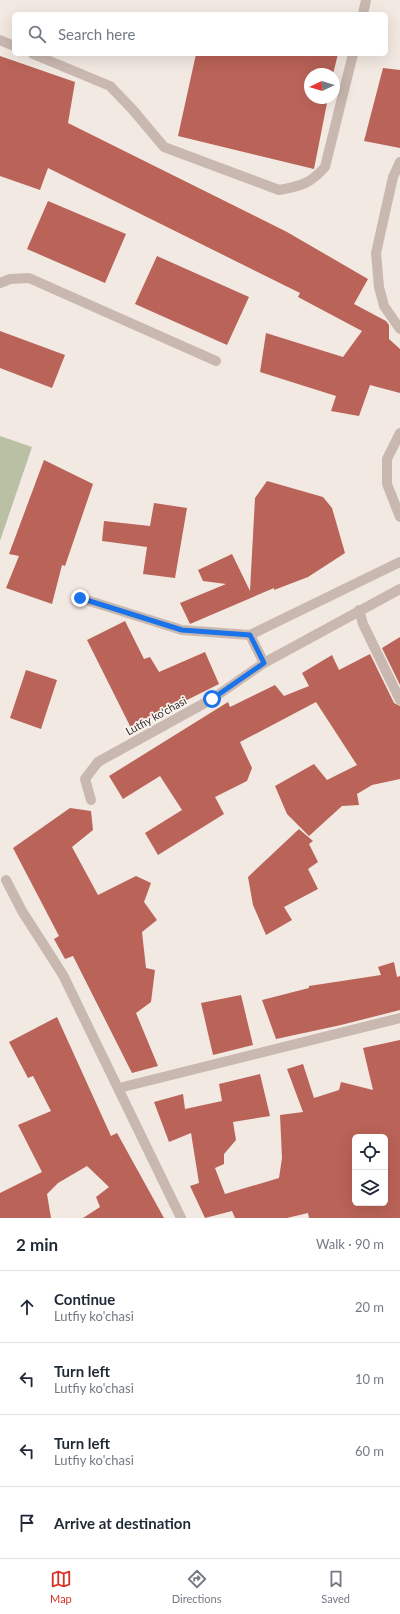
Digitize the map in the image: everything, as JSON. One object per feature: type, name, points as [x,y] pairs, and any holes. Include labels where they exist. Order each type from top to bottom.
[{"type":"street","points":[[363,12],[366,0]]},
{"type":"street","points":[[0,40],[12,45]]},
{"type":"street","points":[[38,56],[110,86],[134,110],[164,147],[279,190],[298,186],[314,179],[325,167],[353,56]]},
{"type":"street","points":[[400,162],[393,177],[376,253],[379,287],[384,306],[400,329]]},
{"type":"street","points":[[0,283],[10,279],[29,278],[216,361]]},
{"type":"street","points":[[400,433],[387,459],[387,484],[400,517]]},
{"type":"street","points":[[80,598],[182,630],[250,635],[400,562]]},
{"type":"street","name":"Lutfiy ko'chasi","points":[[91,800],[85,779],[98,762],[212,699],[264,663],[400,589]]},
{"type":"street","points":[[359,610],[363,624],[400,700]]},
{"type":"street","points":[[250,635],[264,663]]},
{"type":"street","points":[[6,880],[22,911],[63,975],[181,1218]]},
{"type":"street","points":[[118,1088],[400,1018]]},
{"type":"green space","points":[[0,436],[32,447],[0,541]]},
{"type":"building","points":[[0,56],[75,82],[68,123],[287,232],[368,279],[354,304],[386,321],[389,325],[389,339],[400,349],[400,393],[370,385],[359,416],[331,411],[336,396],[260,372],[266,333],[343,357],[362,331],[298,297],[300,293],[48,168],[40,190],[0,176]]},
{"type":"building","points":[[196,56],[338,56],[334,68],[304,68],[304,104],[327,104],[314,169],[178,136]]},
{"type":"building","points":[[383,68],[400,70],[400,148],[364,141]]},
{"type":"building","points":[[48,201],[126,234],[105,283],[27,249]]},
{"type":"building","points":[[157,256],[249,297],[227,345],[135,304]]},
{"type":"building","points":[[0,331],[65,355],[52,388],[0,368]]},
{"type":"building","points":[[44,460],[93,484],[65,566],[62,565],[52,604],[6,588],[19,556],[9,554]]},
{"type":"building","points":[[267,481],[323,497],[332,508],[345,553],[308,577],[274,590],[274,588],[190,624],[180,603],[226,584],[203,581],[198,570],[232,554],[250,591],[255,498]]},
{"type":"building","points":[[154,503],[187,508],[175,578],[143,574],[147,547],[102,541],[104,521],[150,526]]},
{"type":"building","points":[[125,621],[144,659],[150,657],[159,672],[205,652],[219,684],[131,728],[87,640]]},
{"type":"building","points":[[400,637],[400,685],[382,648]]},
{"type":"building","points":[[370,654],[394,703],[400,706],[400,779],[372,785],[357,794],[359,805],[342,806],[309,836],[287,814],[275,786],[314,764],[327,780],[357,765],[316,702],[240,742],[252,768],[247,781],[215,797],[224,814],[158,855],[145,833],[182,810],[160,776],[123,799],[109,776],[228,702],[230,707],[275,685],[284,696],[309,686],[302,673],[332,655],[339,670]]},
{"type":"building","points":[[26,670],[57,680],[41,729],[10,718]]},
{"type":"building","points":[[70,808],[91,811],[93,830],[72,847],[98,895],[136,876],[151,883],[144,902],[157,920],[142,932],[146,968],[155,970],[151,1002],[136,1013],[158,1066],[132,1073],[73,956],[65,959],[54,939],[59,936],[13,848]]},
{"type":"building","points":[[299,829],[313,841],[309,844],[318,862],[308,869],[318,889],[284,907],[292,920],[266,935],[253,905],[248,877]]},
{"type":"building","points":[[394,962],[397,977],[400,976],[400,1010],[276,1039],[262,1000],[309,988],[309,986],[381,975],[378,967]]},
{"type":"building","points":[[241,995],[253,1045],[213,1055],[201,1003]]},
{"type":"building","points":[[57,1017],[111,1136],[117,1133],[164,1218],[83,1218],[100,1207],[96,1197],[109,1187],[87,1166],[58,1183],[47,1194],[51,1218],[0,1218],[0,1193],[42,1172],[18,1125],[51,1111],[33,1076],[28,1078],[9,1042]]},
{"type":"building","points":[[400,1040],[400,1218],[309,1218],[308,1213],[287,1218],[235,1218],[232,1211],[205,1218],[190,1186],[199,1183],[191,1133],[169,1142],[154,1102],[183,1094],[185,1109],[222,1101],[219,1084],[260,1074],[270,1116],[233,1122],[236,1140],[224,1154],[224,1164],[215,1168],[225,1194],[279,1178],[282,1158],[280,1115],[303,1112],[287,1069],[303,1064],[314,1098],[339,1090],[341,1082],[373,1090],[363,1048]]},
{"type":"route","points":[[80,598],[182,630],[250,635],[264,663],[212,699]]}]
